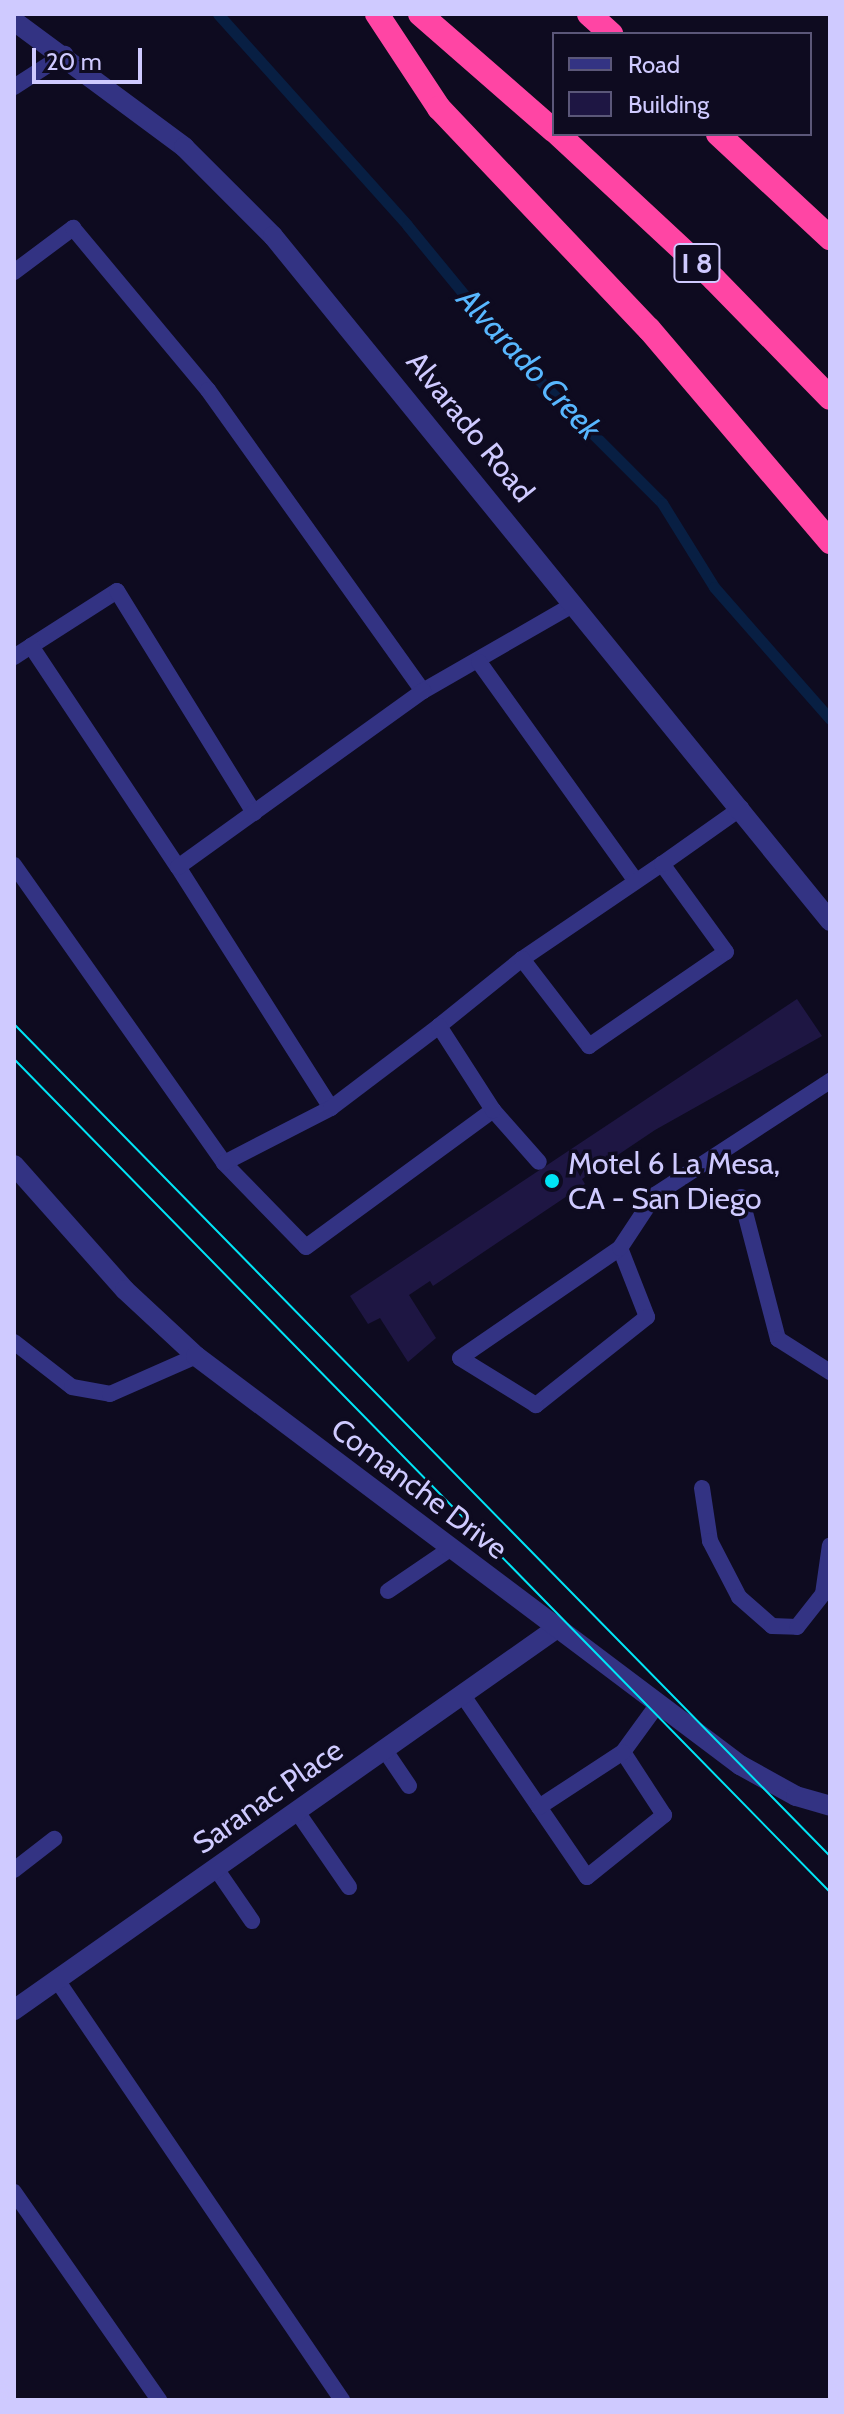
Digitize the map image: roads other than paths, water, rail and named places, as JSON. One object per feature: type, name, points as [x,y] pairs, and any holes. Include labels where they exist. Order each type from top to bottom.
[{"type":"highway","points":[[377,14],[439,108],[649,329],[830,542]]},
{"type":"highway","name":"I 8","points":[[420,14],[552,129]]},
{"type":"highway","points":[[589,14],[609,32]]},
{"type":"highway","name":"I 8","points":[[560,136],[714,279],[830,398]]},
{"type":"highway","points":[[720,136],[830,238]]},
{"type":"street","name":"Alvarado Road","points":[[14,21],[65,54],[184,147],[273,236],[830,921]]},
{"type":"street","name":"Comanche Drive","points":[[14,1165],[125,1290],[196,1356],[554,1630],[658,1704],[771,1784],[830,1806]]},
{"type":"street","name":"Saranac Place","points":[[14,2010],[386,1752],[554,1630]]},
{"type":"lane","points":[[14,87],[65,54]]},
{"type":"lane","points":[[14,272],[73,228],[208,390],[423,691]]},
{"type":"lane","points":[[14,657],[117,591],[254,813]]},
{"type":"lane","points":[[178,867],[423,691],[479,662],[574,604]]},
{"type":"lane","points":[[31,646],[178,867],[331,1108]]},
{"type":"lane","points":[[479,662],[636,881]]},
{"type":"lane","points":[[224,1163],[331,1108],[522,959],[741,808]]},
{"type":"lane","points":[[522,959],[589,1046],[726,952],[662,864]]},
{"type":"lane","points":[[14,865],[224,1163],[306,1247],[493,1110]]},
{"type":"lane","points":[[439,1026],[493,1110],[539,1162]]},
{"type":"lane","points":[[620,1248],[647,1317],[536,1405],[460,1358],[620,1248],[655,1195],[830,1081]]},
{"type":"lane","points":[[741,1197],[778,1339],[830,1372]]},
{"type":"lane","points":[[14,1342],[72,1387],[110,1394],[196,1356]]},
{"type":"lane","points":[[702,1488],[710,1541],[739,1597],[772,1626],[797,1627],[823,1594],[830,1545]]},
{"type":"lane","points":[[388,1591],[450,1549]]},
{"type":"lane","points":[[464,1697],[587,1877],[664,1815],[623,1752]]},
{"type":"lane","points":[[539,1807],[623,1752],[658,1704]]},
{"type":"lane","points":[[386,1752],[409,1786]]},
{"type":"lane","points":[[298,1813],[349,1887]]},
{"type":"lane","points":[[14,1870],[54,1839]]},
{"type":"lane","points":[[217,1870],[252,1921]]},
{"type":"lane","points":[[57,1980],[342,2400]]},
{"type":"lane","points":[[14,2192],[159,2400]]},
{"type":"waterway","name":"Alvarado Creek","points":[[218,14],[407,225],[512,353],[662,503],[714,587],[830,719]]},
{"type":"tram line","points":[[14,1024],[830,1856]]},
{"type":"tram line","points":[[14,1059],[830,1892]]},
{"type":"place","name":"Motel 6 La Mesa, CA - San Diego","points":[[552,1181]]}]
